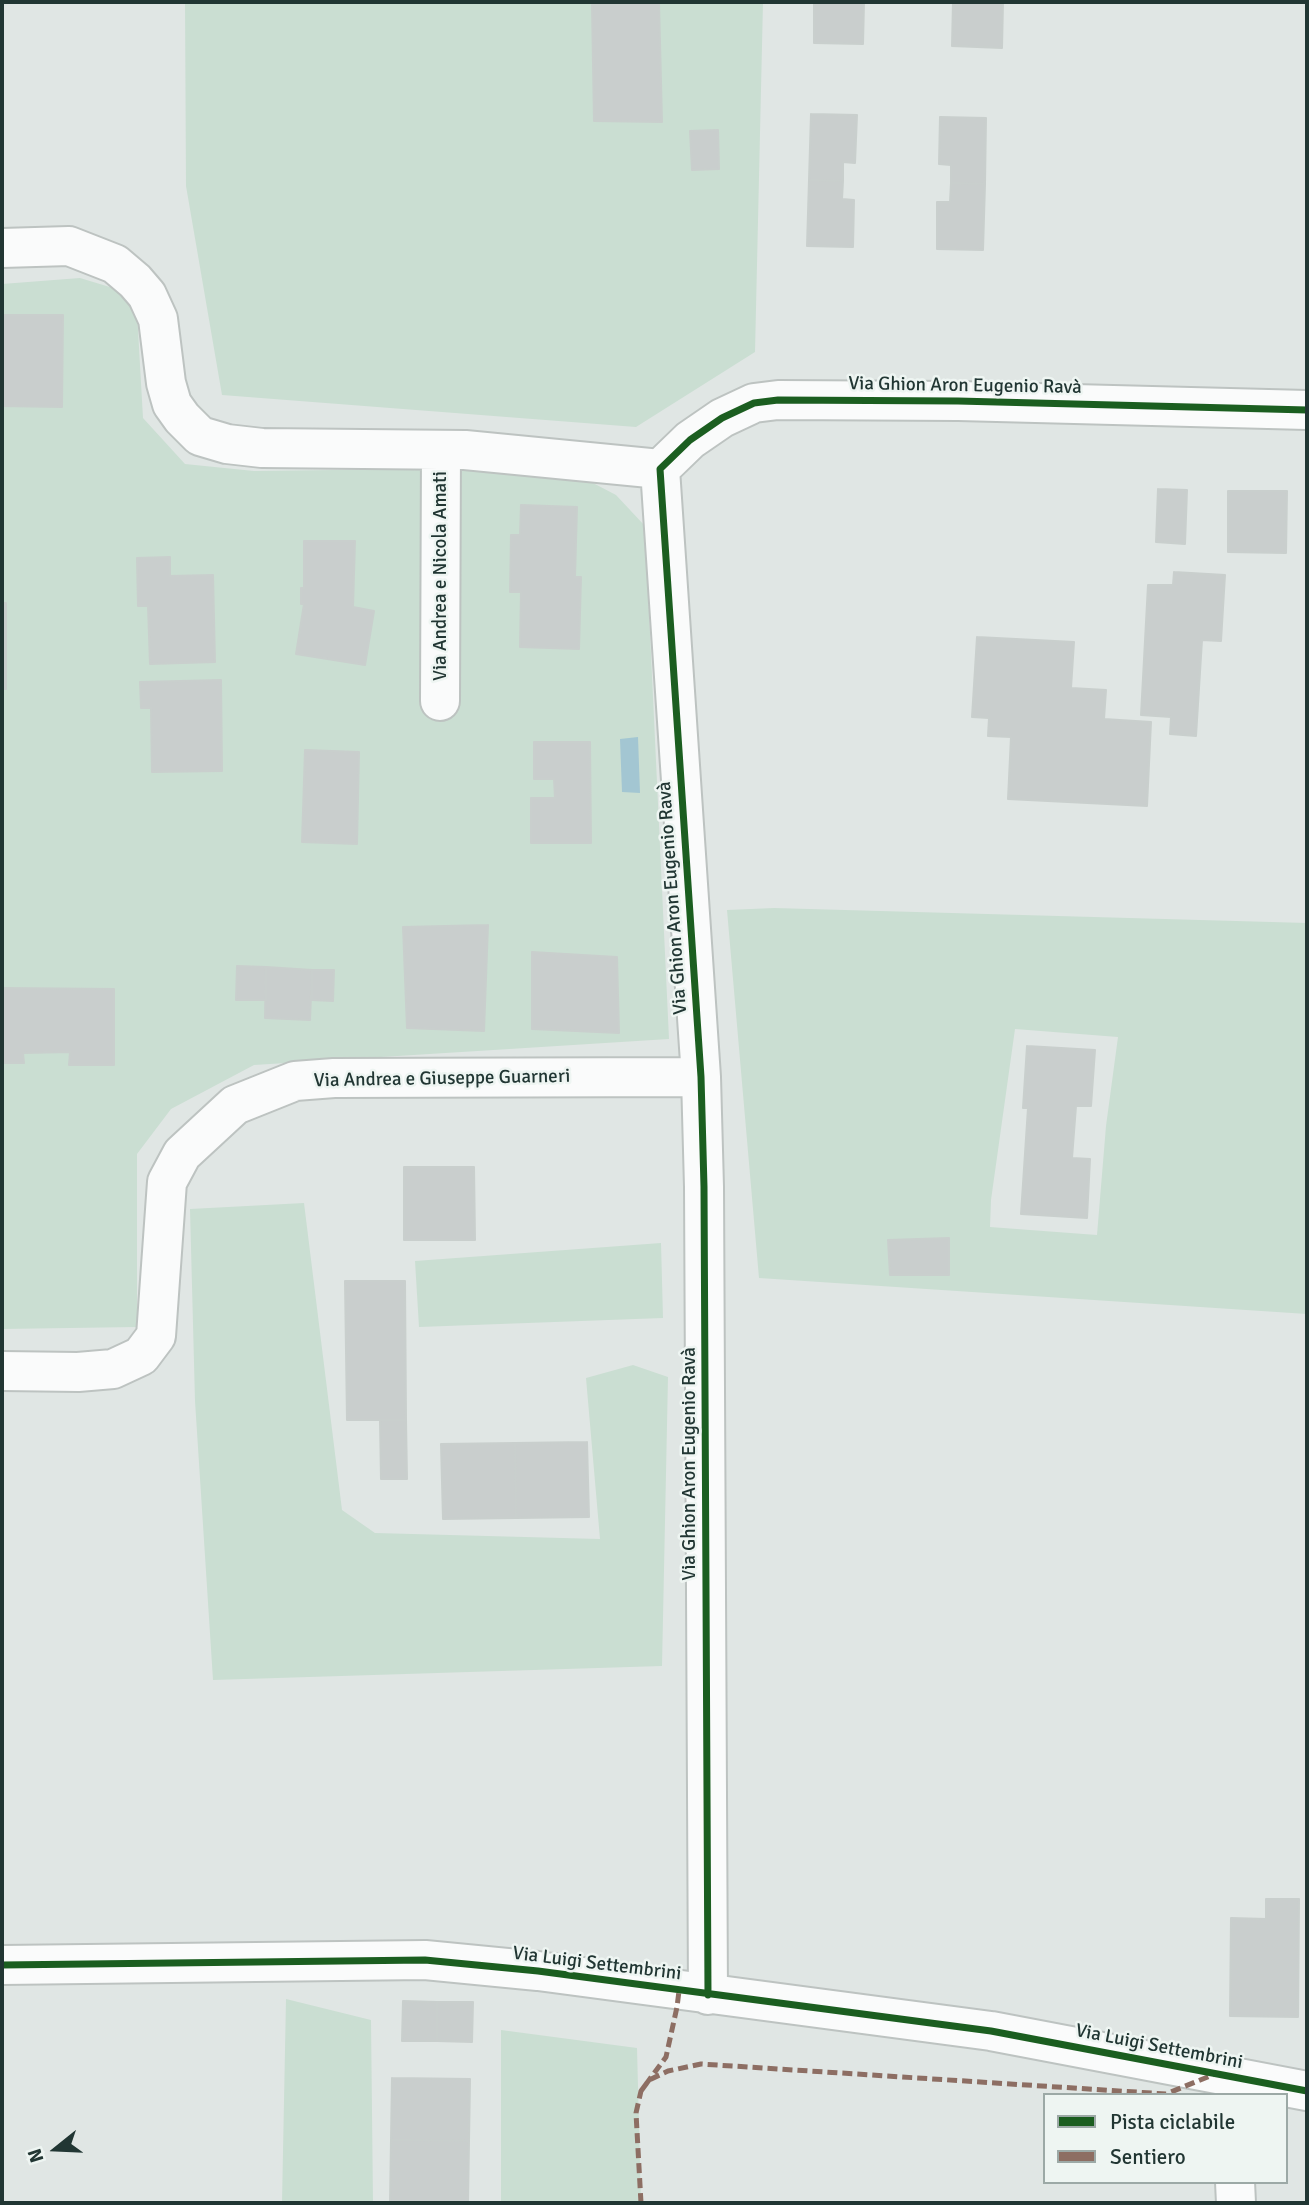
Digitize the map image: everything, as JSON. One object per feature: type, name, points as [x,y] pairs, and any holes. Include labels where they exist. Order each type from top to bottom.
[{"type":"street","name":"Via Andrea e Nicola Amati","points":[[2,248],[69,246],[115,264],[135,281],[147,295],[158,319],[166,383],[172,404],[200,436],[227,444],[262,449],[441,450],[660,469]]},
{"type":"street","name":"Via Ghion Aron Eugenio Ravà","points":[[708,1995],[704,1187],[701,1077],[660,469],[690,440],[722,418],[754,403],[778,400],[958,401],[1307,410]]},
{"type":"street","name":"Via Andrea e Nicola Amati","points":[[440,701],[441,450]]},
{"type":"street","name":"Via Andrea e Giuseppe Guarneri","points":[[2,1371],[78,1372],[113,1369],[141,1356],[156,1336],[167,1182],[182,1154],[234,1105],[295,1081],[701,1077]]},
{"type":"street","name":"Via Luigi Settembrini","points":[[2,1965],[425,1960],[538,1971],[991,2031],[1230,2085],[1307,2091]]},
{"type":"street","points":[[1235,2184],[1236,2203]]},
{"type":"green space","points":[[185,2],[629,2],[629,5],[592,6],[594,121],[661,122],[659,2],[763,2],[755,352],[636,427],[222,395],[186,186]],"holes":[[[718,130],[719,169],[692,169],[690,131]]]},
{"type":"green space","points":[[80,278],[113,288],[137,312],[143,418],[185,464],[254,471],[490,468],[570,471],[616,495],[645,526],[669,1039],[254,1065],[171,1109],[137,1154],[137,1327],[2,1329],[2,1063],[23,1063],[23,1053],[70,1052],[70,1065],[114,1065],[114,989],[2,988],[2,689],[6,689],[6,604],[2,603],[2,406],[62,407],[63,316],[2,315],[2,284]],"holes":[[[304,541],[355,541],[353,607],[374,611],[365,665],[296,654],[304,588]],[[213,575],[215,662],[150,664],[148,606],[170,576]],[[221,680],[222,771],[152,772],[151,708],[141,708],[141,682]],[[534,742],[590,742],[531,843],[555,798],[554,779],[534,779]],[[305,751],[359,752],[356,844],[302,842]],[[488,925],[484,1031],[407,1028],[403,927]],[[532,953],[617,957],[619,1033],[532,1029]]]},
{"type":"green space","points":[[774,908],[1307,923],[1307,1314],[759,1278],[727,910]],"holes":[[[1015,1029],[1118,1037],[1106,1126],[1097,1235],[990,1227],[991,1200]],[[949,1238],[949,1275],[890,1274],[889,1240]]]},
{"type":"green space","points":[[304,1203],[342,1510],[375,1533],[600,1539],[586,1378],[633,1365],[668,1377],[662,1666],[213,1680],[195,1401],[190,1209]]},
{"type":"green space","points":[[661,1243],[663,1318],[419,1327],[415,1261]]},
{"type":"green space","points":[[286,1999],[371,2020],[373,2203],[282,2203]]},
{"type":"green space","points":[[501,2030],[637,2048],[641,2203],[501,2203]]},
{"type":"water","points":[[638,737],[640,793],[622,792],[620,739]]},
{"type":"building","points":[[629,2],[659,2],[662,122],[594,121],[592,5],[629,5]]},
{"type":"building","points":[[814,2],[864,2],[863,44],[814,43]]},
{"type":"building","points":[[953,2],[1003,2],[1002,48],[952,46]]},
{"type":"building","points":[[811,114],[857,115],[855,163],[843,162],[843,181],[809,180]]},
{"type":"building","points":[[940,117],[986,118],[985,184],[951,183],[951,165],[939,164]]},
{"type":"building","points":[[718,130],[719,169],[692,170],[690,131]]},
{"type":"building","points":[[809,180],[843,181],[842,199],[854,200],[853,247],[807,246]]},
{"type":"building","points":[[951,183],[985,184],[983,250],[937,249],[937,202],[950,202]]},
{"type":"building","points":[[2,315],[63,315],[62,407],[2,406]]},
{"type":"building","points":[[1158,489],[1187,490],[1185,544],[1156,542]]},
{"type":"building","points":[[1228,491],[1287,491],[1286,553],[1228,552]]},
{"type":"building","points":[[521,505],[577,507],[575,577],[581,577],[579,649],[520,647],[521,592],[510,592],[511,535],[520,535]]},
{"type":"building","points":[[304,541],[355,541],[353,607],[374,611],[365,665],[296,654],[304,604],[301,604],[301,588],[304,588]]},
{"type":"building","points":[[170,557],[170,576],[213,575],[215,662],[150,664],[148,606],[138,606],[137,558]]},
{"type":"building","points":[[1174,572],[1225,575],[1221,641],[1202,640],[1196,736],[1170,734],[1171,717],[1141,715],[1148,585],[1173,585]]},
{"type":"building","points":[[2,603],[6,603],[6,689],[2,689]]},
{"type":"building","points":[[977,637],[1074,642],[1071,688],[1106,690],[1104,719],[1151,722],[1147,806],[1008,799],[1011,737],[988,736],[989,718],[972,717]]},
{"type":"building","points":[[221,680],[222,771],[152,772],[151,708],[141,708],[140,682]]},
{"type":"building","points":[[534,742],[590,742],[591,843],[531,843],[531,798],[555,798],[554,779],[534,779]]},
{"type":"building","points":[[305,750],[359,752],[357,844],[302,842]]},
{"type":"building","points":[[488,925],[484,1031],[407,1028],[403,927]]},
{"type":"building","points":[[532,952],[617,957],[619,1033],[532,1029]]},
{"type":"building","points":[[237,966],[266,967],[266,1000],[236,1000]]},
{"type":"building","points":[[266,967],[312,970],[310,1020],[265,1018]]},
{"type":"building","points":[[312,970],[334,970],[333,1001],[312,1000]]},
{"type":"building","points":[[2,988],[114,989],[114,1065],[69,1065],[70,1052],[23,1053],[24,1063],[2,1063]]},
{"type":"building","points":[[1027,1046],[1095,1050],[1091,1106],[1076,1106],[1072,1158],[1090,1159],[1087,1218],[1021,1214],[1028,1108],[1023,1108]]},
{"type":"building","points":[[404,1167],[474,1167],[475,1240],[404,1240]]},
{"type":"building","points":[[949,1238],[949,1275],[890,1275],[888,1240]]},
{"type":"building","points":[[345,1281],[405,1281],[406,1420],[347,1420]]},
{"type":"building","points":[[380,1420],[406,1420],[407,1479],[381,1479]]},
{"type":"building","points":[[587,1442],[589,1517],[516,1518],[515,1443]]},
{"type":"building","points":[[515,1443],[516,1518],[443,1519],[441,1444]]},
{"type":"building","points":[[1266,1899],[1299,1899],[1298,2017],[1230,2016],[1231,1918],[1266,1919]]},
{"type":"building","points":[[403,2001],[437,2002],[437,2041],[402,2041]]},
{"type":"building","points":[[437,2002],[473,2002],[472,2042],[437,2041]]},
{"type":"building","points":[[392,2078],[470,2079],[469,2141],[391,2140]]},
{"type":"building","points":[[391,2140],[469,2141],[468,2203],[390,2203]]},
{"type":"marked path","points":[[641,2203],[636,2113],[641,2091],[666,2057],[679,1991]]},
{"type":"marked path","points":[[641,2091],[649,2080],[668,2071],[701,2064],[1150,2093]]},
{"type":"marked path","points":[[1168,2093],[1215,2074]]},
{"type":"cycle path","points":[[708,1995],[704,1187],[701,1077],[660,469],[690,440],[722,418],[754,403],[778,400],[958,401],[1307,410]]},
{"type":"cycle path","points":[[2,1965],[425,1960],[538,1971],[991,2031],[1307,2091]]}]
